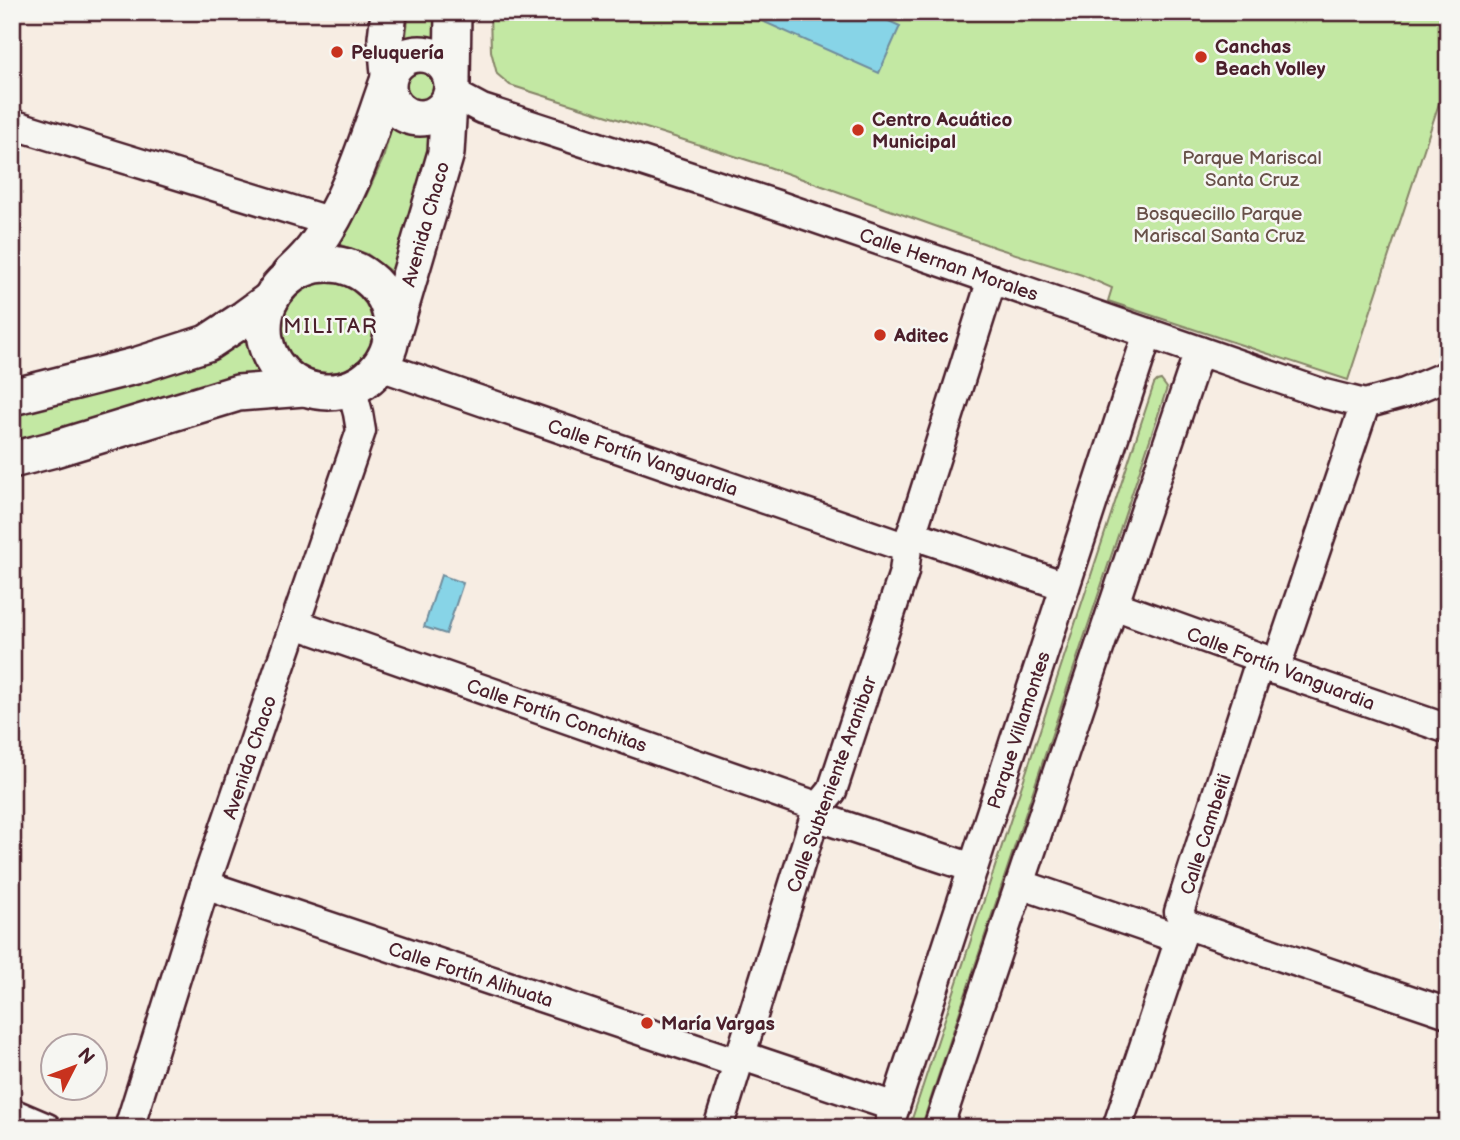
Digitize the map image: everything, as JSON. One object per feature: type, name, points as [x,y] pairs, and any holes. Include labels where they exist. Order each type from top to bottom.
[{"type":"main road","points":[[304,388],[286,377],[273,360],[265,340],[265,319],[277,290],[314,249],[331,222],[355,173],[388,79],[393,67],[414,54],[438,59],[445,65],[451,92],[440,112],[428,118],[408,117],[397,109],[390,97],[388,79],[386,38],[389,12]]},
{"type":"main road","name":"Avenida Chaco","points":[[385,355],[446,153],[453,12]]},
{"type":"main road","points":[[12,397],[135,366],[207,343],[246,318],[301,270],[321,264],[341,265],[360,272],[376,286],[387,303],[392,323],[385,355],[360,384],[340,391],[322,392],[304,388],[238,393],[12,460]]},
{"type":"street","name":"Calle Hernan Morales","points":[[451,92],[495,114],[777,205],[1321,393],[1365,404],[1405,393],[1448,375]]},
{"type":"street","points":[[12,124],[331,222]]},
{"type":"street","name":"Calle Subteniente Aranibar","points":[[718,1128],[817,811],[832,791],[904,572],[909,541],[992,279]]},
{"type":"street","name":"Parque Villamontes","points":[[891,1117],[1148,333]]},
{"type":"street","points":[[947,1125],[1020,884],[1199,351]]},
{"type":"street","name":"Calle Fortín Vanguardia","points":[[385,355],[909,541],[1065,586]]},
{"type":"street","name":"Avenida Chaco","points":[[129,1128],[205,885],[360,431],[351,387]]},
{"type":"street","name":"Calle Cambeiti","points":[[1117,1128],[1182,932],[1179,912],[1365,404]]},
{"type":"street","name":"Calle Fortín Vanguardia","points":[[1114,605],[1448,729]]},
{"type":"street","name":"Calle Fortín Conchitas","points":[[296,624],[973,868]]},
{"type":"street","points":[[1020,884],[1448,1013]]},
{"type":"street","name":"Calle Fortín Alihuata","points":[[205,885],[739,1059],[891,1117]]},
{"type":"street","points":[[12,1113],[47,1128]]},
{"type":"shaded area","points":[[1448,406],[1448,542],[1436,411]]},
{"type":"green space","points":[[409,12],[438,12],[438,48],[405,45]]},
{"type":"green space","points":[[490,12],[1448,12],[1448,76],[1348,380],[1108,301],[1112,288],[1082,275],[997,248],[763,165],[510,85],[497,74],[491,51]]},
{"type":"green space","points":[[419,68],[433,74],[439,88],[433,102],[419,108],[405,102],[399,88],[405,74]]},
{"type":"green space","points":[[393,122],[435,131],[393,273],[367,254],[340,245],[383,159]]},
{"type":"green space","points":[[327,277],[345,281],[361,291],[371,307],[375,325],[371,343],[361,359],[345,369],[327,373],[309,369],[293,359],[283,343],[279,325],[283,307],[293,291],[309,281]]},
{"type":"green space","points":[[250,333],[253,348],[265,376],[12,442],[12,411]]},
{"type":"green space","points":[[1161,380],[1167,388],[921,1128],[909,1128],[1154,384]]},
{"type":"water","points":[[742,12],[869,12],[900,26],[879,73]]},
{"type":"water","points":[[441,575],[463,583],[446,634],[424,627]]},
{"type":"place","name":"Peluquería","points":[[337,52]]},
{"type":"place","name":"Canchas Beach Volley","points":[[1201,57]]},
{"type":"place","name":"Centro Acuático Municipal","points":[[858,130]]},
{"type":"place","name":"Aditec","points":[[880,335]]},
{"type":"place","name":"María Vargas","points":[[647,1023]]},
{"type":"district","name":"MILITAR","points":[[331,326]]},
{"type":"park label","name":"Parque Mariscal Santa Cruz","points":[[1252,168]]},
{"type":"park label","name":"Bosquecillo Parque Mariscal Santa Cruz","points":[[1219,224]]}]
